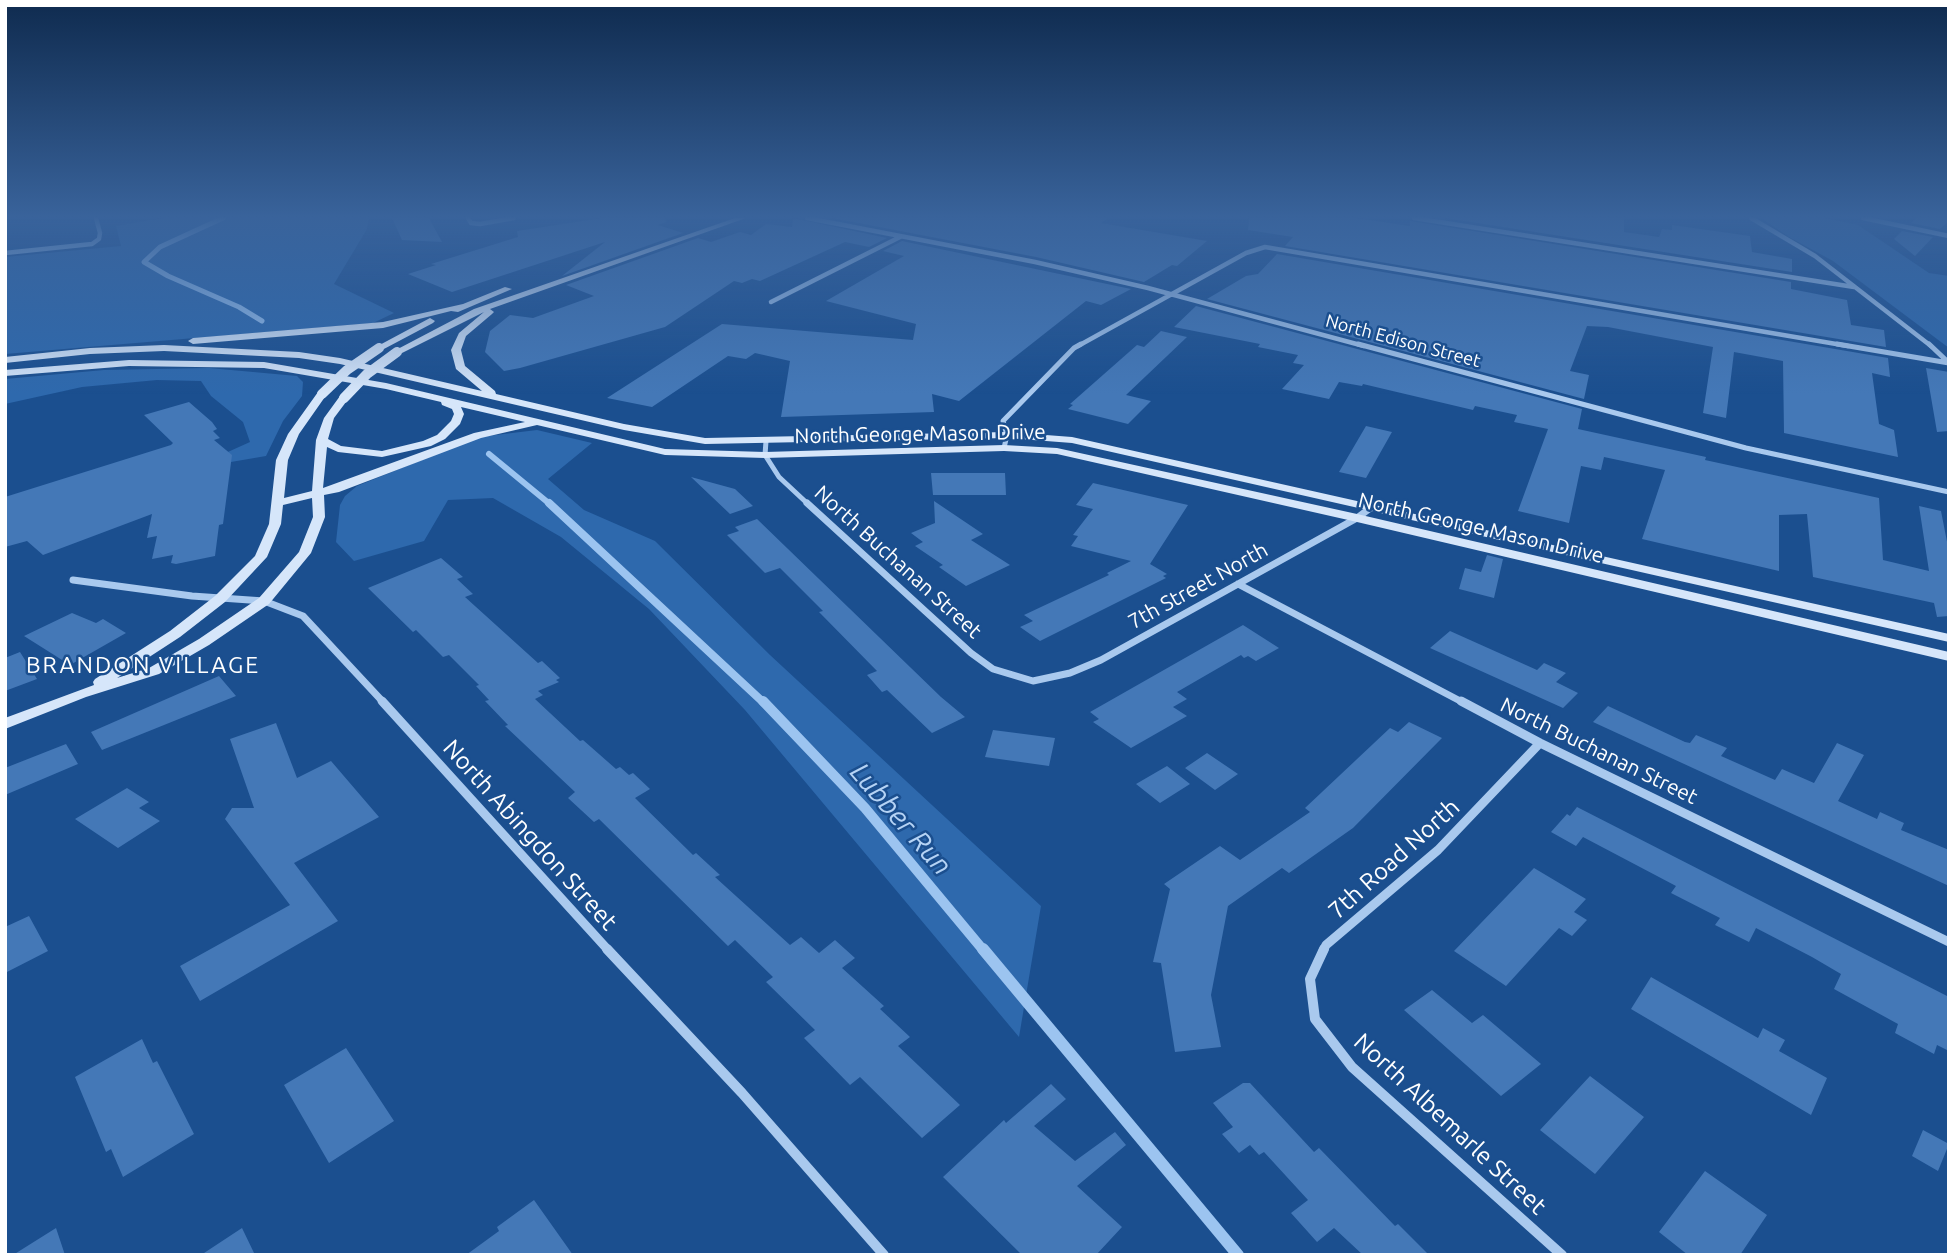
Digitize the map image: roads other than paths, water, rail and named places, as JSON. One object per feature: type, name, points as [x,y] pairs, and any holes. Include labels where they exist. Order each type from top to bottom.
[{"type":"main road","points":[[90,351],[383,325],[462,306],[547,277]]},
{"type":"main road","points":[[5,724],[81,694],[154,670],[204,642],[264,601],[305,553],[319,517],[317,494],[322,440],[329,418],[344,398],[367,374],[397,352],[451,323],[573,277]]},
{"type":"main road","points":[[495,396],[460,367],[456,350],[462,335],[504,301]]},
{"type":"main road","points":[[81,694],[175,634],[220,598],[261,556],[275,524],[282,460],[294,434],[322,394],[347,370],[379,348],[462,306]]},
{"type":"main road","name":"North George Mason Drive","points":[[5,360],[90,351],[209,348],[299,355],[340,361],[661,435],[705,441],[1085,442],[1949,638]]},
{"type":"main road","name":"North George Mason Drive","points":[[5,373],[129,363],[264,365],[321,373],[432,397],[665,452],[765,456],[1006,442],[1096,459],[1357,518],[1949,657]]},
{"type":"main road","points":[[322,440],[338,449],[382,454],[427,444],[449,430],[458,414],[456,407],[432,397]]},
{"type":"main road","points":[[277,503],[317,494],[478,435],[540,423]]},
{"type":"street","points":[[771,302],[821,277]]},
{"type":"street","name":"North Edison Street","points":[[1101,277],[1746,448],[1949,492]]},
{"type":"street","points":[[1006,442],[1003,421],[1074,348],[1203,277]]},
{"type":"street","points":[[1441,277],[1949,363]]},
{"type":"street","points":[[1794,277],[1854,286]]},
{"type":"street","points":[[1842,277],[1939,352],[1949,363]]},
{"type":"street","points":[[765,456],[766,441]]},
{"type":"street","name":"North Buchanan Street","points":[[765,456],[779,477],[971,653],[993,669],[1033,681]]},
{"type":"street","name":"7th Street North","points":[[1033,681],[1070,673],[1101,660],[1357,518],[1373,506]]},
{"type":"street","name":"North Abingdon Street","points":[[73,580],[264,601],[303,616],[742,1093],[884,1255]]},
{"type":"street","name":"North Buchanan Street","points":[[1238,584],[1540,743],[1949,942]]},
{"type":"street","name":"7th Road North","points":[[1315,1020],[1310,979],[1326,945],[1438,850],[1540,743]]},
{"type":"street","name":"North Albemarle Street","points":[[1315,1020],[1352,1067],[1562,1255]]},
{"type":"waterway","name":"Lubber Run","points":[[170,277],[239,307],[262,321]]},
{"type":"waterway","name":"Lubber Run","points":[[489,454],[551,505]]},
{"type":"waterway","name":"Lubber Run","points":[[549,503],[764,703]]},
{"type":"waterway","name":"Lubber Run","points":[[763,701],[865,808],[984,951]]},
{"type":"waterway","name":"Lubber Run","points":[[983,949],[1238,1255]]},
{"type":"district","name":"BRANDON VILLAGE","points":[[143,665]]}]
